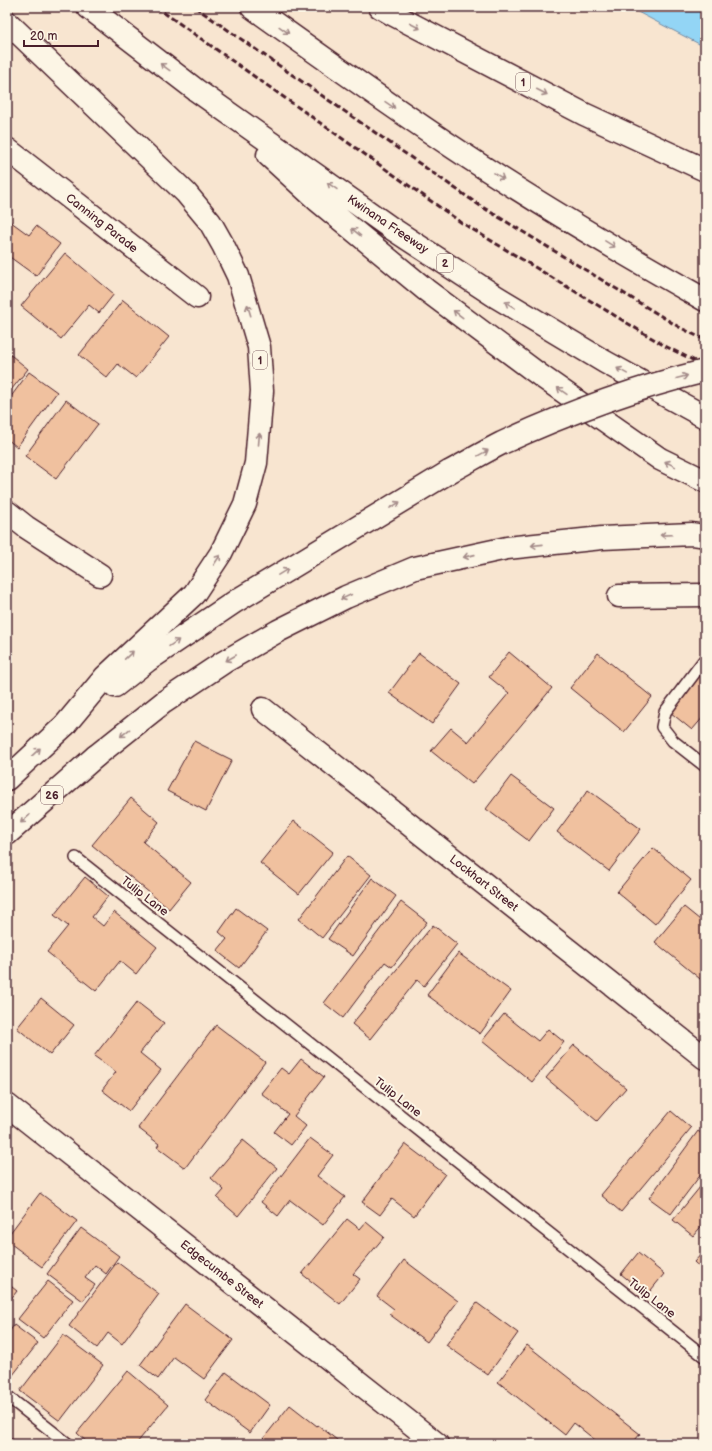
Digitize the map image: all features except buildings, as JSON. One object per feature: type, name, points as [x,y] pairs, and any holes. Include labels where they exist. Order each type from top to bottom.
[{"type":"main road","name":"Kwinana Freeway","points":[[88,7],[196,90],[391,228],[495,296],[605,362],[705,417]]},
{"type":"main road","points":[[252,7],[334,66],[454,148],[565,218],[705,300]]},
{"type":"main road","name":"1","points":[[380,7],[398,18],[584,114],[705,170]]},
{"type":"main road","name":"1","points":[[7,22],[186,193],[210,222],[238,276],[259,347],[262,391],[256,463],[245,504],[221,554],[194,594],[105,678],[65,725]]},
{"type":"main road","points":[[196,90],[317,200],[426,290],[541,376],[654,454],[705,481]]},
{"type":"main road","name":"Canning Parade","points":[[7,150],[197,297]]},
{"type":"main road","points":[[7,779],[65,725],[147,661],[236,601],[449,472],[501,444],[607,400],[705,371]]},
{"type":"main road","points":[[7,512],[26,527],[100,575]]},
{"type":"main road","name":"26","points":[[7,834],[96,756],[164,702],[224,662],[278,631],[346,596],[415,568],[515,547],[602,538],[692,534],[705,536]]},
{"type":"main road","points":[[619,596],[705,595]]},
{"type":"main road","name":"Lockhart Street","points":[[263,709],[705,1058]]},
{"type":"main road","name":"Edgecumbe Street","points":[[7,1105],[437,1444]]},
{"type":"lane","points":[[705,659],[664,712],[662,727],[673,741],[705,766]]},
{"type":"lane","name":"Tulip Lane","points":[[76,858],[705,1357]]},
{"type":"lane","points":[[7,1396],[68,1444]]},
{"type":"water","points":[[628,7],[705,7],[705,47]]},
{"type":"railway","points":[[156,7],[462,223],[665,346],[705,366]]},
{"type":"railway","points":[[195,7],[479,205],[679,327],[705,340]]}]
